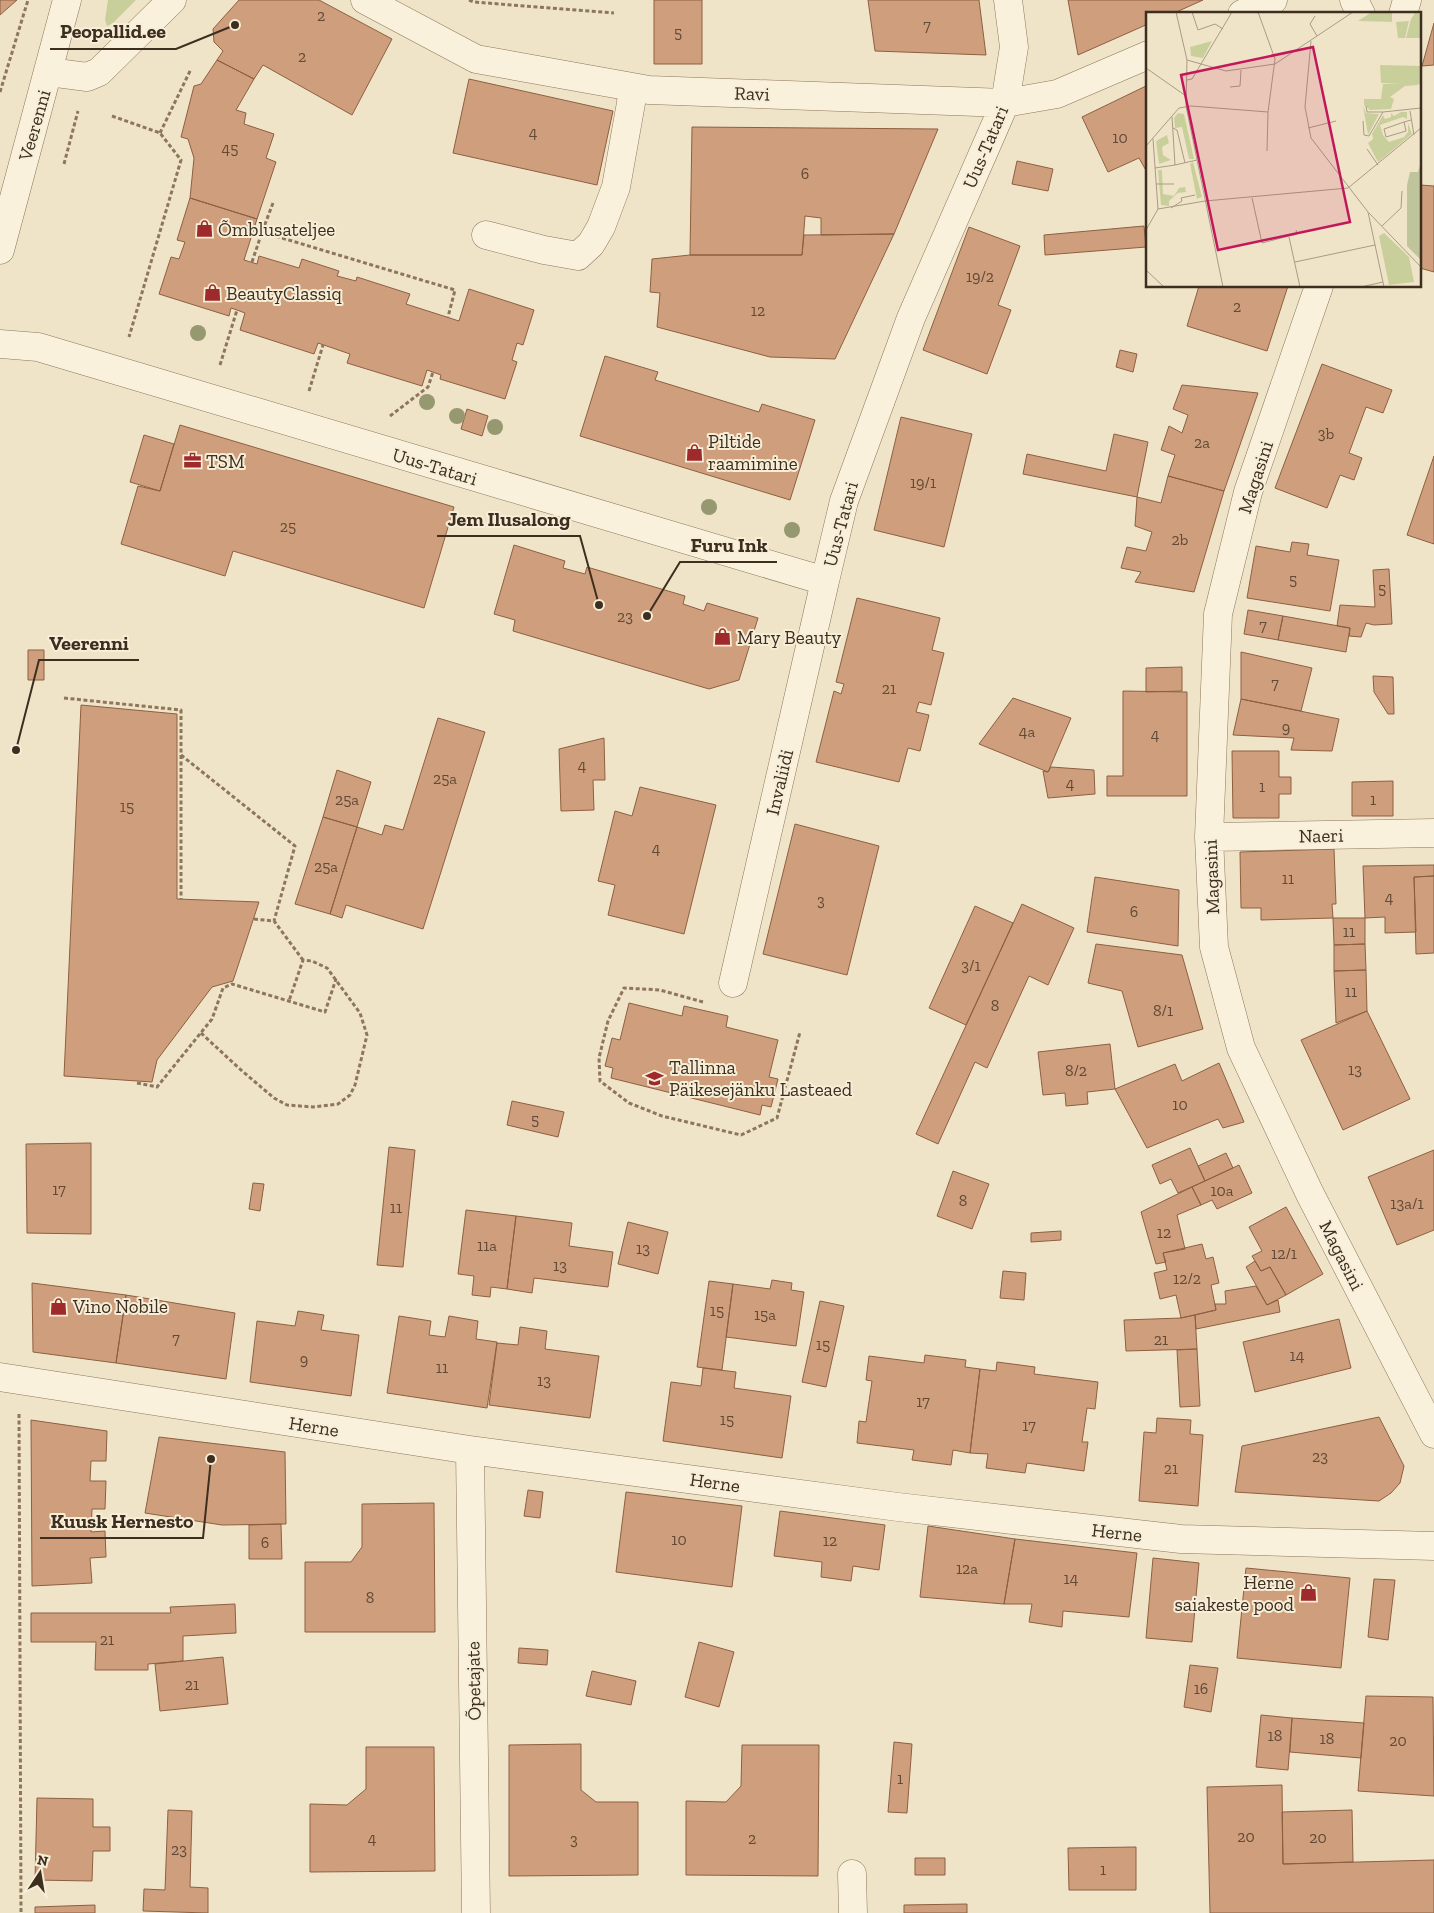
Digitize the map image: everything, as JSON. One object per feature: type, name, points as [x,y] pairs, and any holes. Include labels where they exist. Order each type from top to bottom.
[{"type":"street","name":"Veerenni","points":[[1,238],[49,72],[67,0]]},
{"type":"street","points":[[49,72],[86,77],[99,72],[172,0]]},
{"type":"street","name":"Ravi","points":[[365,0],[476,59],[649,90],[1005,103],[1057,94],[1146,56]]},
{"type":"street","name":"Uus-Tatari","points":[[0,344],[38,347],[825,581],[844,501],[911,318],[1005,103],[1014,47],[1008,0]]},
{"type":"street","points":[[1246,12],[1273,0]]},
{"type":"street","points":[[1354,0],[1360,12]]},
{"type":"street","points":[[486,235],[544,250],[578,256],[591,244],[601,226],[616,187],[631,103],[632,87]]},
{"type":"street","name":"Magasini","points":[[1318,288],[1248,492],[1218,614],[1209,837],[1214,947],[1242,1048],[1310,1194],[1434,1434]]},
{"type":"street","name":"Invaliidi","points":[[733,983],[825,581]]},
{"type":"street","name":"Naeri","points":[[1209,837],[1434,833]]},
{"type":"street","name":"Herne","points":[[0,1376],[470,1450],[898,1507],[1181,1539],[1434,1546]]},
{"type":"street","name":"Õpetajate","points":[[470,1450],[476,1913]]},
{"type":"street","points":[[852,1874],[852,1913]]},
{"type":"path","points":[[0,92],[28,0]]},
{"type":"path","points":[[469,0],[474,2],[614,13]]},
{"type":"path","points":[[160,133],[191,69]]},
{"type":"path","points":[[112,116],[160,133],[181,160],[128,338]]},
{"type":"path","points":[[252,262],[273,203]]},
{"type":"path","points":[[262,232],[455,290],[448,318]]},
{"type":"path","points":[[220,365],[238,310]]},
{"type":"path","points":[[309,392],[323,345]]},
{"type":"path","points":[[390,416],[428,387],[433,372]]},
{"type":"path","points":[[64,698],[181,710],[181,899]]},
{"type":"path","points":[[181,754],[295,846],[274,921]]},
{"type":"path","points":[[201,1033],[274,1098],[287,1105],[313,1107],[338,1104],[350,1095],[355,1085],[367,1034],[360,1013],[328,968],[312,961],[303,960],[274,921],[254,919]]},
{"type":"path","points":[[289,1001],[303,960]]},
{"type":"path","points":[[137,1083],[156,1087],[212,1019],[223,988],[232,984],[325,1012],[336,979]]},
{"type":"path","points":[[706,1003],[660,990],[624,988],[608,1021],[599,1058],[600,1081],[628,1104],[662,1116],[740,1135],[777,1118],[800,1032]]},
{"type":"path","points":[[19,1412],[21,1913]]},
{"type":"green space","points":[[108,0],[136,0],[113,23],[107,26],[105,20]]},
{"type":"building","points":[[0,0],[17,0],[0,15]]},
{"type":"building","points":[[239,0],[319,0],[392,39],[352,115],[263,65],[254,79],[217,60],[223,51],[214,42],[213,29]]},
{"type":"building","points":[[654,0],[702,0],[702,64],[654,64]]},
{"type":"building","points":[[868,0],[979,0],[986,55],[875,51]]},
{"type":"building","points":[[1068,0],[1203,0],[1176,12],[1146,12],[1146,25],[1078,55]]},
{"type":"building","points":[[1434,23],[1434,65],[1422,66]]},
{"type":"building","points":[[217,60],[254,79],[236,110],[246,113],[244,124],[274,134],[266,158],[276,162],[257,219],[190,198],[194,158],[188,139],[181,137],[194,86],[201,84]]},
{"type":"building","points":[[469,79],[613,111],[597,185],[453,153]]},
{"type":"building","points":[[1146,86],[1146,170],[1139,158],[1108,172],[1082,117]]},
{"type":"building","points":[[692,127],[938,129],[894,234],[821,235],[821,218],[805,216],[802,255],[690,255]]},
{"type":"building","points":[[1017,161],[1053,169],[1048,191],[1012,184]]},
{"type":"building","points":[[1422,185],[1434,186],[1434,272],[1422,269]]},
{"type":"building","points":[[190,198],[257,219],[244,260],[257,264],[259,256],[299,268],[302,259],[339,271],[337,276],[356,281],[357,277],[410,294],[406,304],[459,321],[469,289],[534,310],[523,345],[517,343],[512,360],[517,362],[505,399],[440,379],[441,375],[427,370],[422,386],[347,363],[350,354],[318,343],[314,354],[240,330],[245,313],[231,308],[229,316],[159,294],[171,257],[179,259],[185,242],[177,240]]},
{"type":"building","points":[[1144,226],[1146,247],[1045,255],[1044,235]]},
{"type":"building","points":[[969,227],[1020,246],[998,305],[1011,310],[987,374],[923,350]]},
{"type":"building","points":[[894,234],[835,359],[770,357],[657,327],[660,293],[650,292],[652,259],[690,255],[802,255],[804,235]]},
{"type":"building","points":[[1198,288],[1287,288],[1267,351],[1187,326]]},
{"type":"building","points":[[1120,350],[1137,354],[1133,372],[1116,367]]},
{"type":"building","points":[[605,356],[658,372],[655,380],[759,412],[762,404],[815,420],[790,500],[580,436]]},
{"type":"building","points":[[1322,364],[1392,390],[1383,413],[1366,407],[1349,453],[1362,458],[1354,480],[1340,475],[1327,508],[1275,488]]},
{"type":"building","points":[[1182,385],[1258,393],[1224,491],[1168,476],[1175,455],[1161,450],[1169,426],[1182,433],[1188,415],[1173,409]]},
{"type":"building","points":[[467,409],[488,416],[482,436],[461,429]]},
{"type":"building","points":[[901,417],[972,434],[944,547],[874,530]]},
{"type":"building","points":[[180,425],[454,507],[424,608],[233,551],[225,576],[121,544],[138,486],[160,491]]},
{"type":"building","points":[[1114,434],[1148,442],[1137,497],[1023,474],[1027,454],[1106,471]]},
{"type":"building","points":[[144,435],[174,444],[160,491],[130,482]]},
{"type":"building","points":[[1434,456],[1434,544],[1407,535]]},
{"type":"building","points":[[1168,476],[1224,491],[1194,592],[1135,582],[1141,572],[1121,568],[1127,547],[1146,551],[1152,532],[1135,526],[1137,497],[1161,503]]},
{"type":"building","points":[[1292,542],[1309,544],[1307,555],[1339,560],[1330,611],[1247,598],[1256,546],[1290,552]]},
{"type":"building","points":[[514,545],[565,561],[563,568],[585,574],[587,567],[685,596],[683,604],[704,611],[707,603],[758,618],[739,680],[709,689],[513,631],[515,620],[494,614]]},
{"type":"building","points":[[1389,569],[1392,624],[1374,625],[1366,623],[1361,637],[1349,636],[1350,628],[1337,626],[1340,605],[1375,607],[1373,570]]},
{"type":"building","points":[[857,598],[940,618],[932,650],[944,653],[931,705],[919,702],[916,712],[929,715],[920,751],[908,748],[899,782],[816,762],[834,691],[841,694],[844,684],[836,682]]},
{"type":"building","points":[[1248,610],[1283,616],[1278,640],[1244,634]]},
{"type":"building","points":[[1283,616],[1350,628],[1346,652],[1278,640]]},
{"type":"building","points":[[28,650],[44,650],[44,680],[28,680]]},
{"type":"building","points":[[1241,652],[1312,668],[1301,711],[1241,699]]},
{"type":"building","points":[[1182,667],[1182,691],[1146,692],[1146,668]]},
{"type":"building","points":[[1373,676],[1393,677],[1394,714],[1388,714],[1374,692]]},
{"type":"building","points":[[1123,691],[1187,692],[1187,796],[1107,796],[1107,776],[1123,776]]},
{"type":"building","points":[[1013,698],[1071,718],[1048,772],[979,744]]},
{"type":"building","points":[[1241,699],[1339,719],[1332,751],[1291,750],[1294,738],[1233,735]]},
{"type":"building","points":[[81,705],[177,714],[177,899],[259,902],[233,981],[212,987],[157,1060],[152,1082],[64,1076]]},
{"type":"building","points":[[438,718],[485,732],[423,929],[346,905],[342,918],[330,914],[357,827],[382,835],[385,825],[403,830]]},
{"type":"building","points":[[604,738],[605,780],[593,780],[594,810],[561,811],[559,749]]},
{"type":"building","points":[[1232,751],[1279,751],[1279,777],[1291,777],[1291,794],[1279,794],[1279,818],[1233,818]]},
{"type":"building","points":[[1051,767],[1094,770],[1095,794],[1048,798],[1043,771],[1048,772]]},
{"type":"building","points":[[337,770],[371,782],[357,827],[323,817]]},
{"type":"building","points":[[1393,781],[1393,816],[1352,816],[1352,782]]},
{"type":"building","points":[[640,787],[716,805],[684,934],[608,915],[615,885],[598,881],[615,811],[632,816]]},
{"type":"building","points":[[323,817],[357,827],[330,914],[295,904]]},
{"type":"building","points":[[795,824],[879,846],[847,975],[763,954]]},
{"type":"building","points":[[1334,849],[1336,904],[1332,904],[1333,918],[1261,920],[1261,908],[1241,908],[1240,852]]},
{"type":"building","points":[[1434,865],[1434,876],[1414,877],[1416,932],[1385,933],[1385,917],[1365,918],[1363,866]]},
{"type":"building","points":[[1434,876],[1434,953],[1416,954],[1414,877]]},
{"type":"building","points":[[1095,877],[1179,890],[1178,946],[1087,932]]},
{"type":"building","points":[[1022,904],[1074,928],[1048,985],[1029,976],[987,1068],[975,1062],[938,1144],[916,1134]]},
{"type":"building","points":[[975,906],[1013,923],[966,1025],[929,1008]]},
{"type":"building","points":[[1333,918],[1365,918],[1365,944],[1334,945]]},
{"type":"building","points":[[1096,944],[1182,955],[1203,1029],[1138,1047],[1122,991],[1088,983]]},
{"type":"building","points":[[1365,944],[1366,970],[1334,971],[1334,945]]},
{"type":"building","points":[[1366,970],[1367,1011],[1336,1023],[1334,971]]},
{"type":"building","points":[[629,1003],[682,1016],[684,1006],[728,1016],[726,1027],[778,1040],[769,1077],[778,1079],[771,1107],[762,1105],[760,1115],[611,1078],[613,1068],[605,1066],[612,1038],[620,1040]]},
{"type":"building","points":[[1367,1011],[1410,1099],[1343,1130],[1301,1040]]},
{"type":"building","points":[[1110,1044],[1115,1089],[1087,1092],[1088,1104],[1066,1106],[1065,1093],[1043,1095],[1038,1052]]},
{"type":"building","points":[[1219,1063],[1244,1122],[1223,1128],[1218,1119],[1147,1148],[1115,1089],[1175,1064],[1182,1081]]},
{"type":"building","points":[[512,1101],[564,1112],[558,1137],[507,1125]]},
{"type":"building","points":[[91,1143],[91,1234],[27,1233],[26,1144]]},
{"type":"building","points":[[389,1147],[415,1150],[403,1267],[377,1265]]},
{"type":"building","points":[[1190,1148],[1205,1181],[1178,1193],[1171,1179],[1160,1184],[1152,1165]]},
{"type":"building","points":[[1434,1150],[1434,1230],[1397,1245],[1368,1177]]},
{"type":"building","points":[[1226,1153],[1233,1168],[1205,1181],[1198,1166]]},
{"type":"building","points":[[1239,1165],[1252,1193],[1217,1209],[1212,1200],[1201,1205],[1192,1187]]},
{"type":"building","points":[[953,1171],[989,1184],[972,1229],[937,1216]]},
{"type":"building","points":[[253,1183],[264,1184],[260,1211],[249,1209]]},
{"type":"building","points":[[1192,1187],[1201,1205],[1177,1215],[1185,1249],[1163,1253],[1166,1262],[1156,1264],[1141,1212]]},
{"type":"building","points":[[1286,1207],[1323,1274],[1286,1295],[1270,1267],[1261,1271],[1252,1256],[1262,1251],[1249,1227]]},
{"type":"building","points":[[466,1210],[516,1216],[507,1289],[491,1287],[490,1297],[472,1295],[474,1276],[458,1274]]},
{"type":"building","points":[[516,1216],[572,1223],[569,1246],[613,1252],[608,1287],[534,1278],[532,1293],[507,1289]]},
{"type":"building","points":[[628,1222],[668,1232],[658,1274],[618,1264]]},
{"type":"building","points":[[1061,1231],[1061,1240],[1031,1242],[1031,1233]]},
{"type":"building","points":[[1202,1244],[1206,1259],[1213,1257],[1219,1283],[1211,1285],[1216,1310],[1181,1318],[1176,1295],[1160,1299],[1154,1273],[1167,1270],[1163,1253]]},
{"type":"building","points":[[1255,1261],[1261,1271],[1270,1267],[1286,1295],[1267,1305],[1246,1267]]},
{"type":"building","points":[[1003,1271],[1026,1273],[1024,1300],[1000,1298]]},
{"type":"building","points":[[772,1280],[792,1283],[791,1290],[804,1292],[796,1346],[726,1337],[733,1284],[770,1289]]},
{"type":"building","points":[[709,1281],[733,1284],[722,1370],[697,1367]]},
{"type":"building","points":[[32,1283],[126,1295],[116,1363],[33,1352]]},
{"type":"building","points":[[1256,1286],[1267,1305],[1278,1300],[1280,1312],[1196,1329],[1195,1315],[1216,1310],[1215,1304],[1226,1304],[1225,1291]]},
{"type":"building","points":[[126,1295],[235,1313],[226,1379],[116,1363]]},
{"type":"building","points":[[820,1301],[844,1306],[826,1387],[802,1382]]},
{"type":"building","points":[[298,1311],[324,1315],[321,1330],[359,1335],[351,1396],[250,1382],[257,1321],[295,1326]]},
{"type":"building","points":[[1195,1315],[1197,1349],[1126,1351],[1124,1320],[1181,1318]]},
{"type":"building","points":[[399,1316],[431,1321],[429,1335],[445,1337],[449,1316],[478,1321],[476,1339],[497,1342],[487,1408],[387,1393]]},
{"type":"building","points":[[1339,1319],[1351,1368],[1255,1392],[1243,1342]]},
{"type":"building","points":[[520,1327],[547,1331],[545,1349],[599,1356],[590,1418],[489,1405],[497,1343],[518,1345]]},
{"type":"building","points":[[1197,1349],[1200,1406],[1180,1407],[1177,1350]]},
{"type":"building","points":[[925,1355],[966,1360],[965,1367],[980,1369],[970,1453],[953,1450],[951,1465],[912,1460],[914,1450],[857,1443],[859,1421],[866,1422],[872,1381],[866,1380],[869,1356],[924,1363]]},
{"type":"building","points":[[997,1362],[1035,1367],[1034,1374],[1098,1382],[1095,1409],[1087,1408],[1082,1442],[1088,1442],[1084,1471],[1027,1463],[1025,1473],[986,1468],[988,1454],[970,1453],[980,1369],[996,1371]]},
{"type":"building","points":[[703,1368],[736,1372],[734,1388],[791,1396],[782,1458],[663,1441],[671,1382],[701,1386]]},
{"type":"building","points":[[1379,1417],[1404,1466],[1400,1483],[1391,1493],[1379,1501],[1235,1492],[1242,1446]]},
{"type":"building","points":[[1157,1418],[1191,1420],[1190,1434],[1203,1435],[1198,1506],[1139,1501],[1144,1432],[1156,1433]]},
{"type":"building","points":[[31,1420],[107,1431],[106,1461],[91,1461],[90,1481],[106,1481],[105,1509],[92,1509],[91,1532],[105,1531],[106,1557],[90,1558],[92,1583],[32,1586]]},
{"type":"building","points":[[159,1437],[285,1452],[286,1524],[222,1525],[145,1513]]},
{"type":"building","points":[[528,1490],[543,1492],[540,1518],[524,1516]]},
{"type":"building","points":[[626,1492],[742,1506],[732,1587],[616,1572]]},
{"type":"building","points":[[434,1503],[435,1632],[305,1632],[305,1562],[351,1562],[362,1547],[362,1504]]},
{"type":"building","points":[[780,1511],[885,1525],[879,1570],[853,1566],[851,1581],[821,1577],[822,1562],[774,1556]]},
{"type":"building","points":[[281,1524],[282,1559],[249,1559],[249,1525]]},
{"type":"building","points":[[928,1526],[1015,1539],[1004,1604],[920,1597]]},
{"type":"building","points":[[1015,1539],[1137,1553],[1129,1617],[1063,1611],[1062,1627],[1029,1622],[1032,1604],[1004,1604]]},
{"type":"building","points":[[1153,1558],[1199,1563],[1192,1642],[1146,1638]]},
{"type":"building","points":[[1246,1568],[1350,1578],[1341,1668],[1237,1658]]},
{"type":"building","points":[[1374,1579],[1395,1580],[1388,1640],[1368,1637]]},
{"type":"building","points":[[235,1604],[236,1633],[183,1636],[183,1661],[148,1664],[148,1670],[95,1670],[96,1642],[31,1642],[31,1613],[171,1613],[170,1607]]},
{"type":"building","points":[[699,1642],[734,1652],[719,1707],[685,1697]]},
{"type":"building","points":[[519,1648],[548,1650],[547,1665],[518,1663]]},
{"type":"building","points":[[223,1657],[228,1704],[160,1711],[155,1664]]},
{"type":"building","points":[[1190,1665],[1218,1668],[1211,1712],[1184,1707]]},
{"type":"building","points":[[592,1671],[636,1681],[631,1705],[586,1696]]},
{"type":"building","points":[[1366,1696],[1433,1697],[1434,1796],[1358,1791]]},
{"type":"building","points":[[1261,1715],[1292,1718],[1288,1770],[1256,1767]]},
{"type":"building","points":[[1292,1718],[1364,1723],[1361,1758],[1290,1752]]},
{"type":"building","points":[[894,1742],[912,1744],[907,1813],[888,1812]]},
{"type":"building","points":[[581,1744],[581,1790],[596,1802],[638,1802],[638,1875],[509,1876],[509,1745]]},
{"type":"building","points":[[742,1745],[819,1745],[818,1876],[686,1875],[686,1801],[726,1802],[741,1786]]},
{"type":"building","points":[[366,1747],[434,1747],[435,1871],[310,1872],[310,1804],[347,1805],[366,1789]]},
{"type":"building","points":[[1282,1785],[1283,1864],[1434,1860],[1434,1913],[1210,1913],[1207,1787]]},
{"type":"building","points":[[37,1798],[93,1799],[93,1827],[110,1827],[110,1851],[93,1851],[92,1881],[35,1880]]},
{"type":"building","points":[[168,1810],[192,1811],[190,1887],[208,1888],[208,1913],[143,1911],[144,1889],[165,1890]]},
{"type":"building","points":[[1352,1810],[1353,1862],[1283,1864],[1282,1812]]},
{"type":"building","points":[[1136,1847],[1136,1890],[1069,1890],[1068,1848]]},
{"type":"building","points":[[915,1858],[945,1858],[945,1875],[915,1875]]},
{"type":"building","points":[[967,1904],[967,1913],[904,1913],[904,1905]]},
{"type":"building","points":[[95,1905],[95,1913],[35,1913],[35,1907]]},
{"type":"place","name":"Peopallid.ee","points":[[235,25]]},
{"type":"place","name":"Õmblusateljee","points":[[204,229]]},
{"type":"place","name":"BeautyClassiq","points":[[212,293]]},
{"type":"place","name":"Piltide raamimine","points":[[694,452]]},
{"type":"place","name":"TSM","points":[[192,461]]},
{"type":"place","name":"Jem Ilusalong","points":[[599,605]]},
{"type":"place","name":"Furu Ink","points":[[647,616]]},
{"type":"place","name":"Mary Beauty","points":[[723,637]]},
{"type":"place","name":"Veerenni","points":[[16,750]]},
{"type":"place","name":"Tallinna Päikesejänku Lasteaed","points":[[655,1078]]},
{"type":"place","name":"Vino Nobile","points":[[59,1306]]},
{"type":"place","name":"Kuusk Hernesto","points":[[211,1459]]},
{"type":"place","name":"Herne saiakeste pood","points":[[1308,1593]]}]
